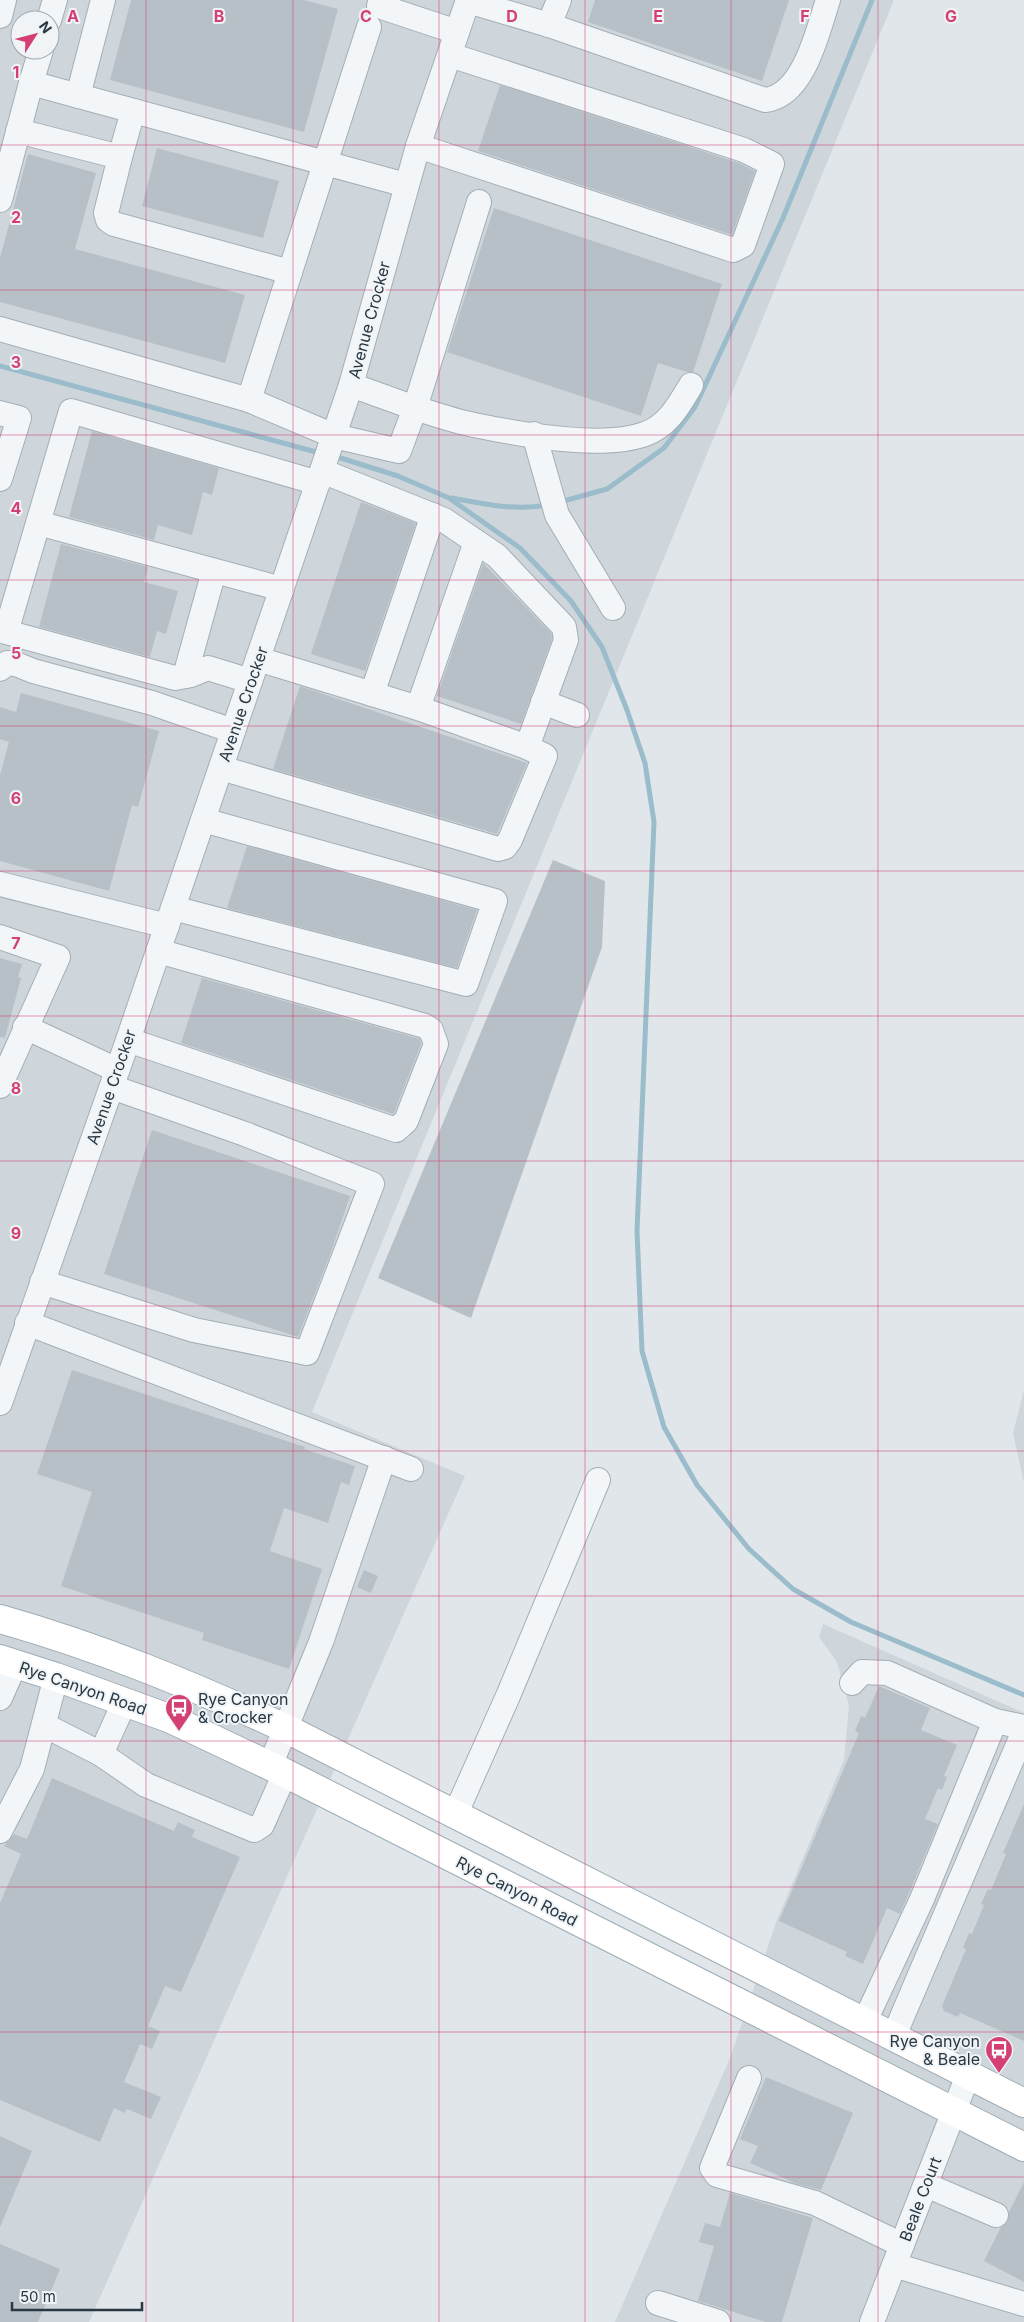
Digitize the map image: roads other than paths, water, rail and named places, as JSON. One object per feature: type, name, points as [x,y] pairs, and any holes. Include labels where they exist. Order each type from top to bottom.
[{"type":"main road","points":[[0,1619],[123,1658],[171,1677],[287,1729],[1024,2103]]},
{"type":"main road","name":"Rye Canyon Road","points":[[7,1662],[56,1677],[171,1719],[278,1770],[1024,2147]]},
{"type":"street","points":[[0,16],[4,0]]},
{"type":"street","points":[[78,96],[103,0]]},
{"type":"street","points":[[382,0],[379,6],[457,32]]},
{"type":"street","points":[[549,25],[559,0]]},
{"type":"street","points":[[468,1],[549,25],[765,100],[772,99],[795,82],[811,52],[828,0]]},
{"type":"street","name":"Avenue Crocker","points":[[0,1403],[7,1355],[27,1323],[42,1282],[128,1040],[334,436],[351,385],[418,146],[468,1]]},
{"type":"street","points":[[249,400],[369,27]]},
{"type":"street","points":[[418,146],[733,250],[743,245],[772,164],[744,150],[450,55]]},
{"type":"street","points":[[0,200],[38,60]]},
{"type":"street","points":[[31,83],[406,185]]},
{"type":"street","points":[[133,110],[106,213],[108,220],[114,224],[290,272]]},
{"type":"street","points":[[18,131],[120,157]]},
{"type":"street","points":[[0,329],[249,400],[334,436],[399,451],[415,408],[479,202]]},
{"type":"street","points":[[351,385],[415,408],[472,425],[580,442],[626,439],[646,434],[661,425],[675,412],[690,385]]},
{"type":"street","points":[[250,681],[208,668],[175,678],[6,632],[71,411],[320,477],[433,515],[444,520],[497,556],[564,627],[566,640],[526,747]]},
{"type":"street","points":[[0,413],[19,418],[0,479]]},
{"type":"street","points":[[534,434],[553,502],[563,526],[613,608]]},
{"type":"street","points":[[372,694],[433,515]]},
{"type":"street","points":[[38,523],[282,589]]},
{"type":"street","points":[[418,708],[476,542]]},
{"type":"street","points":[[185,676],[214,571]]},
{"type":"street","points":[[221,768],[498,849],[505,847],[510,840],[545,756],[526,747],[418,708],[258,659]]},
{"type":"street","points":[[0,669],[7,663],[16,664],[33,671],[152,703],[233,731]]},
{"type":"street","points":[[543,702],[577,714]]},
{"type":"street","points":[[0,884],[170,917],[466,984],[495,901],[203,820]]},
{"type":"street","points":[[0,937],[58,957],[0,1086]]},
{"type":"street","points":[[128,1040],[396,1130],[406,1122],[436,1044],[431,1030],[424,1026],[158,951]]},
{"type":"street","points":[[25,1027],[114,1078],[245,1134],[372,1184],[306,1353],[194,1330],[42,1282]]},
{"type":"street","points":[[27,1323],[411,1469]]},
{"type":"street","points":[[44,1725],[101,1754],[146,1785],[254,1830],[262,1825],[278,1770],[287,1729],[321,1642],[384,1458]]},
{"type":"street","points":[[456,1815],[598,1480]]},
{"type":"street","points":[[0,1698],[7,1662]]},
{"type":"street","points":[[852,1683],[862,1672],[888,1673],[995,1721],[1024,1727]]},
{"type":"street","points":[[0,1831],[32,1769],[56,1677]]},
{"type":"street","points":[[101,1754],[125,1701]]},
{"type":"street","points":[[864,2023],[922,1900],[995,1721]]},
{"type":"street","points":[[893,2038],[1024,1731]]},
{"type":"street","name":"Beale Court","points":[[872,2322],[968,2075]]},
{"type":"street","points":[[749,2078],[712,2168],[713,2172],[815,2203],[898,2255],[1024,2304]]},
{"type":"street","points":[[926,2185],[996,2216]]},
{"type":"street","points":[[658,2303],[718,2322]]},
{"type":"waterway","points":[[560,502],[607,489],[664,448],[695,407],[783,218],[872,0]]},
{"type":"waterway","points":[[0,366],[320,453]]},
{"type":"waterway","points":[[334,456],[398,476],[449,498],[520,548],[571,601],[602,647],[627,710],[645,763],[654,822],[637,1231],[642,1351],[664,1427],[697,1485],[749,1549],[793,1589],[851,1622],[1024,1695]]},
{"type":"waterway","points":[[452,498],[511,507],[547,505]]},
{"type":"place","name":"Rye Canyon & Crocker","points":[[179,1732]]},
{"type":"place","name":"Rye Canyon & Beale","points":[[999,2074]]}]
